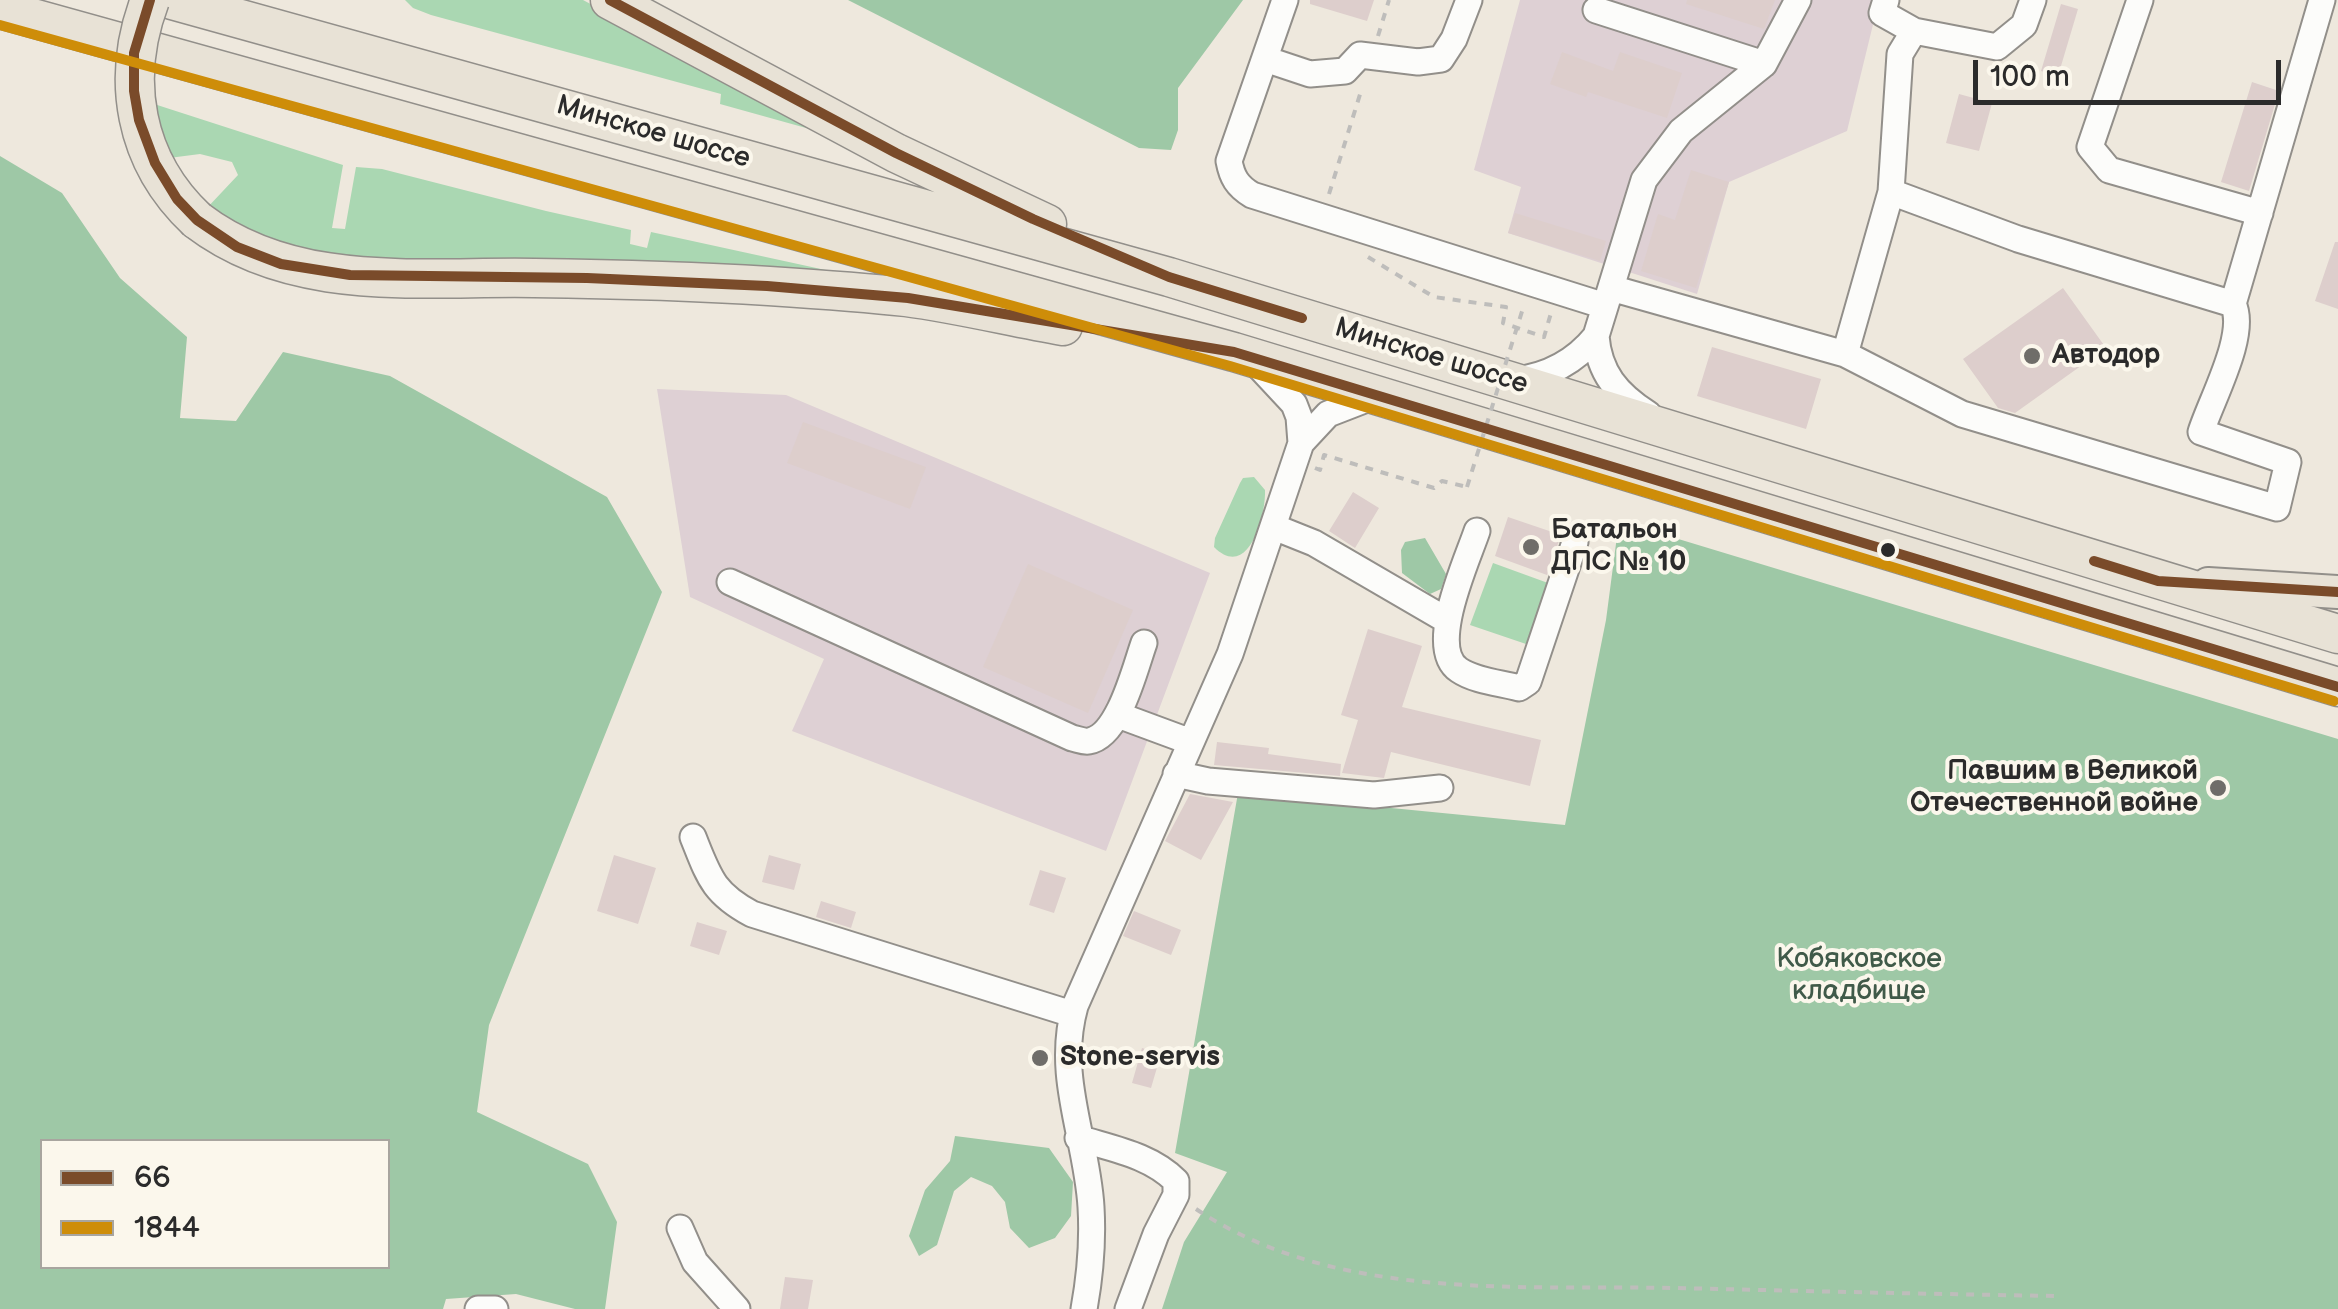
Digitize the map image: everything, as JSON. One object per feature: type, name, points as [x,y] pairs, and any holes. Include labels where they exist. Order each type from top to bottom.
[{"type":"highway","points":[[150,0],[134,52],[138,120],[164,178],[197,220],[256,256],[320,272],[407,278],[587,278],[851,292],[908,298],[1242,355]]},
{"type":"highway","name":"Минское шоссе","points":[[172,0],[1168,277],[2338,634]]},
{"type":"highway","points":[[610,0],[896,154],[1168,277]]},
{"type":"highway","name":"Минское шоссе","points":[[0,10],[1242,355],[2338,687]]},
{"type":"main road","points":[[2158,580],[2338,592]]},
{"type":"street","points":[[245,0],[332,44]]},
{"type":"street","points":[[1285,0],[1229,161],[1241,188],[1252,194],[1608,297],[1844,354],[1962,414],[2277,508],[2288,462],[2200,432],[2236,339],[2239,316],[2233,304],[2322,0]]},
{"type":"street","points":[[1265,59],[1310,74],[1344,71],[1360,55],[1418,62],[1441,59],[1454,39],[1469,0]]},
{"type":"street","points":[[1697,439],[1654,418],[1618,392],[1599,360],[1596,336],[1644,180],[1681,131],[1764,64],[1798,0]]},
{"type":"street","points":[[1886,0],[1882,13],[1914,31],[1997,48],[2024,25],[2033,0]]},
{"type":"street","points":[[2140,0],[2090,147],[2109,170],[2260,213]]},
{"type":"street","points":[[1596,10],[1764,64]]},
{"type":"street","points":[[1844,354],[1892,192],[1900,54],[1914,31]]},
{"type":"street","points":[[1892,192],[2018,240],[2233,304]]},
{"type":"street","points":[[1509,381],[1562,366],[1578,356],[1596,336]]},
{"type":"street","points":[[1242,355],[1294,404],[1303,454]]},
{"type":"street","points":[[1084,1309],[1091,1252],[1091,1206],[1068,1061],[1072,1014],[1230,654],[1303,454],[1328,414],[1376,396]]},
{"type":"street","points":[[1274,527],[1314,543],[1448,621]]},
{"type":"street","points":[[1477,531],[1444,642],[1456,669],[1519,688],[1524,687],[1575,542]]},
{"type":"street","points":[[730,582],[1072,738],[1088,741],[1103,734],[1118,716],[1144,643]]},
{"type":"street","points":[[1118,716],[1190,742]]},
{"type":"street","points":[[1176,774],[1208,781],[1374,794],[1440,788]]},
{"type":"street","points":[[693,838],[720,894],[752,914],[1072,1014]]},
{"type":"street","points":[[1078,1138],[1143,1158],[1176,1182],[1176,1195],[1156,1234],[1128,1309]]},
{"type":"street","points":[[680,1228],[695,1262],[737,1309]]},
{"type":"street","points":[[478,1309],[495,1309]]},
{"type":"path","points":[[1324,208],[1389,0]]},
{"type":"path","points":[[1368,257],[1434,297],[1506,307],[1502,324],[1544,336],[1551,313]]},
{"type":"path","points":[[1303,454],[1320,470],[1324,456],[1434,488],[1442,482],[1467,487],[1524,305]]},
{"type":"path","points":[[1176,1195],[1224,1228],[1330,1268],[1482,1287],[2056,1296]]},
{"type":"shaded area","points":[[1520,0],[1879,0],[1847,131],[1729,182],[1697,294],[1508,233],[1521,187],[1474,170]]},
{"type":"shaded area","points":[[657,389],[786,395],[1210,573],[1106,851],[792,731],[824,659],[690,597]]},
{"type":"green space","points":[[405,0],[583,0],[842,138],[720,104],[721,94],[431,15]]},
{"type":"green space","points":[[848,0],[1243,0],[1178,88],[1178,130],[1171,150],[1139,148]]},
{"type":"green space","points":[[151,103],[343,165],[332,228],[345,229],[356,167],[382,169],[631,230],[630,244],[647,248],[651,232],[853,276],[370,264],[257,237],[206,209],[238,175],[232,162],[200,154],[169,158]]},
{"type":"green space","points":[[0,156],[62,193],[120,278],[187,337],[180,418],[236,421],[283,352],[390,376],[607,497],[662,592],[489,1025],[477,1112],[588,1164],[617,1222],[605,1309],[575,1309],[516,1294],[446,1299],[443,1309],[0,1309]]},
{"type":"green space","points":[[1254,477],[1265,490],[1258,529],[1245,551],[1236,556],[1226,555],[1214,547],[1215,538],[1243,478]]},
{"type":"green space","name":"Кобяковское кладбище","points":[[1619,521],[2338,739],[2338,1309],[1162,1309],[1184,1242],[1227,1172],[1175,1153],[1238,793],[1565,825],[1606,620]]},
{"type":"green space","points":[[1425,538],[1446,574],[1441,589],[1430,594],[1402,573],[1401,550],[1405,542]]},
{"type":"green space","points":[[1493,563],[1548,583],[1526,644],[1470,625]]},
{"type":"green space","points":[[955,1136],[1049,1148],[1073,1182],[1071,1216],[1055,1238],[1029,1248],[1010,1228],[1005,1202],[992,1186],[971,1177],[954,1191],[937,1245],[919,1256],[909,1236],[925,1190],[950,1161]]},
{"type":"building","points":[[1310,0],[1374,0],[1367,21],[1310,4]]},
{"type":"building","points":[[1687,0],[1775,0],[1764,29],[1686,4]]},
{"type":"building","points":[[2061,4],[2078,9],[2058,76],[2041,71]]},
{"type":"building","points":[[1562,52],[1613,71],[1620,52],[1682,73],[1667,118],[1550,84]]},
{"type":"building","points":[[2252,82],[2279,91],[2249,191],[2221,182]]},
{"type":"building","points":[[1959,94],[1992,103],[1979,151],[1946,143]]},
{"type":"building","points":[[1691,170],[1729,182],[1696,288],[1641,271],[1658,214],[1675,220]]},
{"type":"building","points":[[1515,213],[1606,241],[1600,261],[1508,233]]},
{"type":"building","points":[[2338,242],[2338,309],[2315,301]]},
{"type":"building","points":[[2063,288],[2106,348],[2015,413],[1998,408],[1963,359]]},
{"type":"building","points":[[1712,347],[1821,379],[1806,429],[1697,396]]},
{"type":"building","points":[[803,422],[926,467],[910,509],[787,463]]},
{"type":"building","points":[[1353,492],[1379,508],[1355,548],[1329,531]]},
{"type":"building","points":[[1508,517],[1561,535],[1547,575],[1495,556]]},
{"type":"building","points":[[1028,564],[1133,610],[1088,713],[983,667]]},
{"type":"building","points":[[1368,629],[1422,646],[1402,707],[1541,740],[1530,786],[1391,752],[1384,778],[1342,773],[1358,720],[1341,715]]},
{"type":"building","points":[[1217,742],[1269,748],[1268,754],[1341,764],[1340,776],[1214,765]]},
{"type":"building","points":[[1190,794],[1233,802],[1201,860],[1165,841]]},
{"type":"building","points":[[614,855],[656,868],[638,924],[597,911]]},
{"type":"building","points":[[769,855],[801,864],[794,890],[762,882]]},
{"type":"building","points":[[1040,870],[1066,878],[1054,913],[1029,905]]},
{"type":"building","points":[[821,901],[856,912],[851,928],[816,917]]},
{"type":"building","points":[[1134,911],[1181,930],[1171,955],[1123,936]]},
{"type":"building","points":[[697,922],[727,931],[719,955],[690,946]]},
{"type":"building","points":[[1142,1048],[1161,1054],[1151,1088],[1132,1083]]},
{"type":"building","points":[[785,1277],[813,1280],[808,1309],[780,1309]]},
{"type":"transit line","name":"66","points":[[150,0],[134,53],[134,91],[139,120],[155,163],[177,199],[197,220],[237,247],[281,264],[350,275],[587,278],[767,286],[908,298],[1234,352],[2338,687]]},
{"type":"transit line","name":"66","points":[[610,0],[896,153],[1033,219],[1169,277],[1302,318]]},
{"type":"transit line","name":"1844","points":[[0,25],[1230,366],[2334,701]]},
{"type":"transit line","name":"66","points":[[2094,561],[2158,581],[2338,592]]},
{"type":"place","name":"Автодор","points":[[2032,356]]},
{"type":"place","name":"Батальон ДПС № 10","points":[[1531,547]]},
{"type":"place","name":"Павшим в Великой Отечественной войне","points":[[2218,788]]},
{"type":"place","name":"Stone-servis","points":[[1040,1058]]}]
